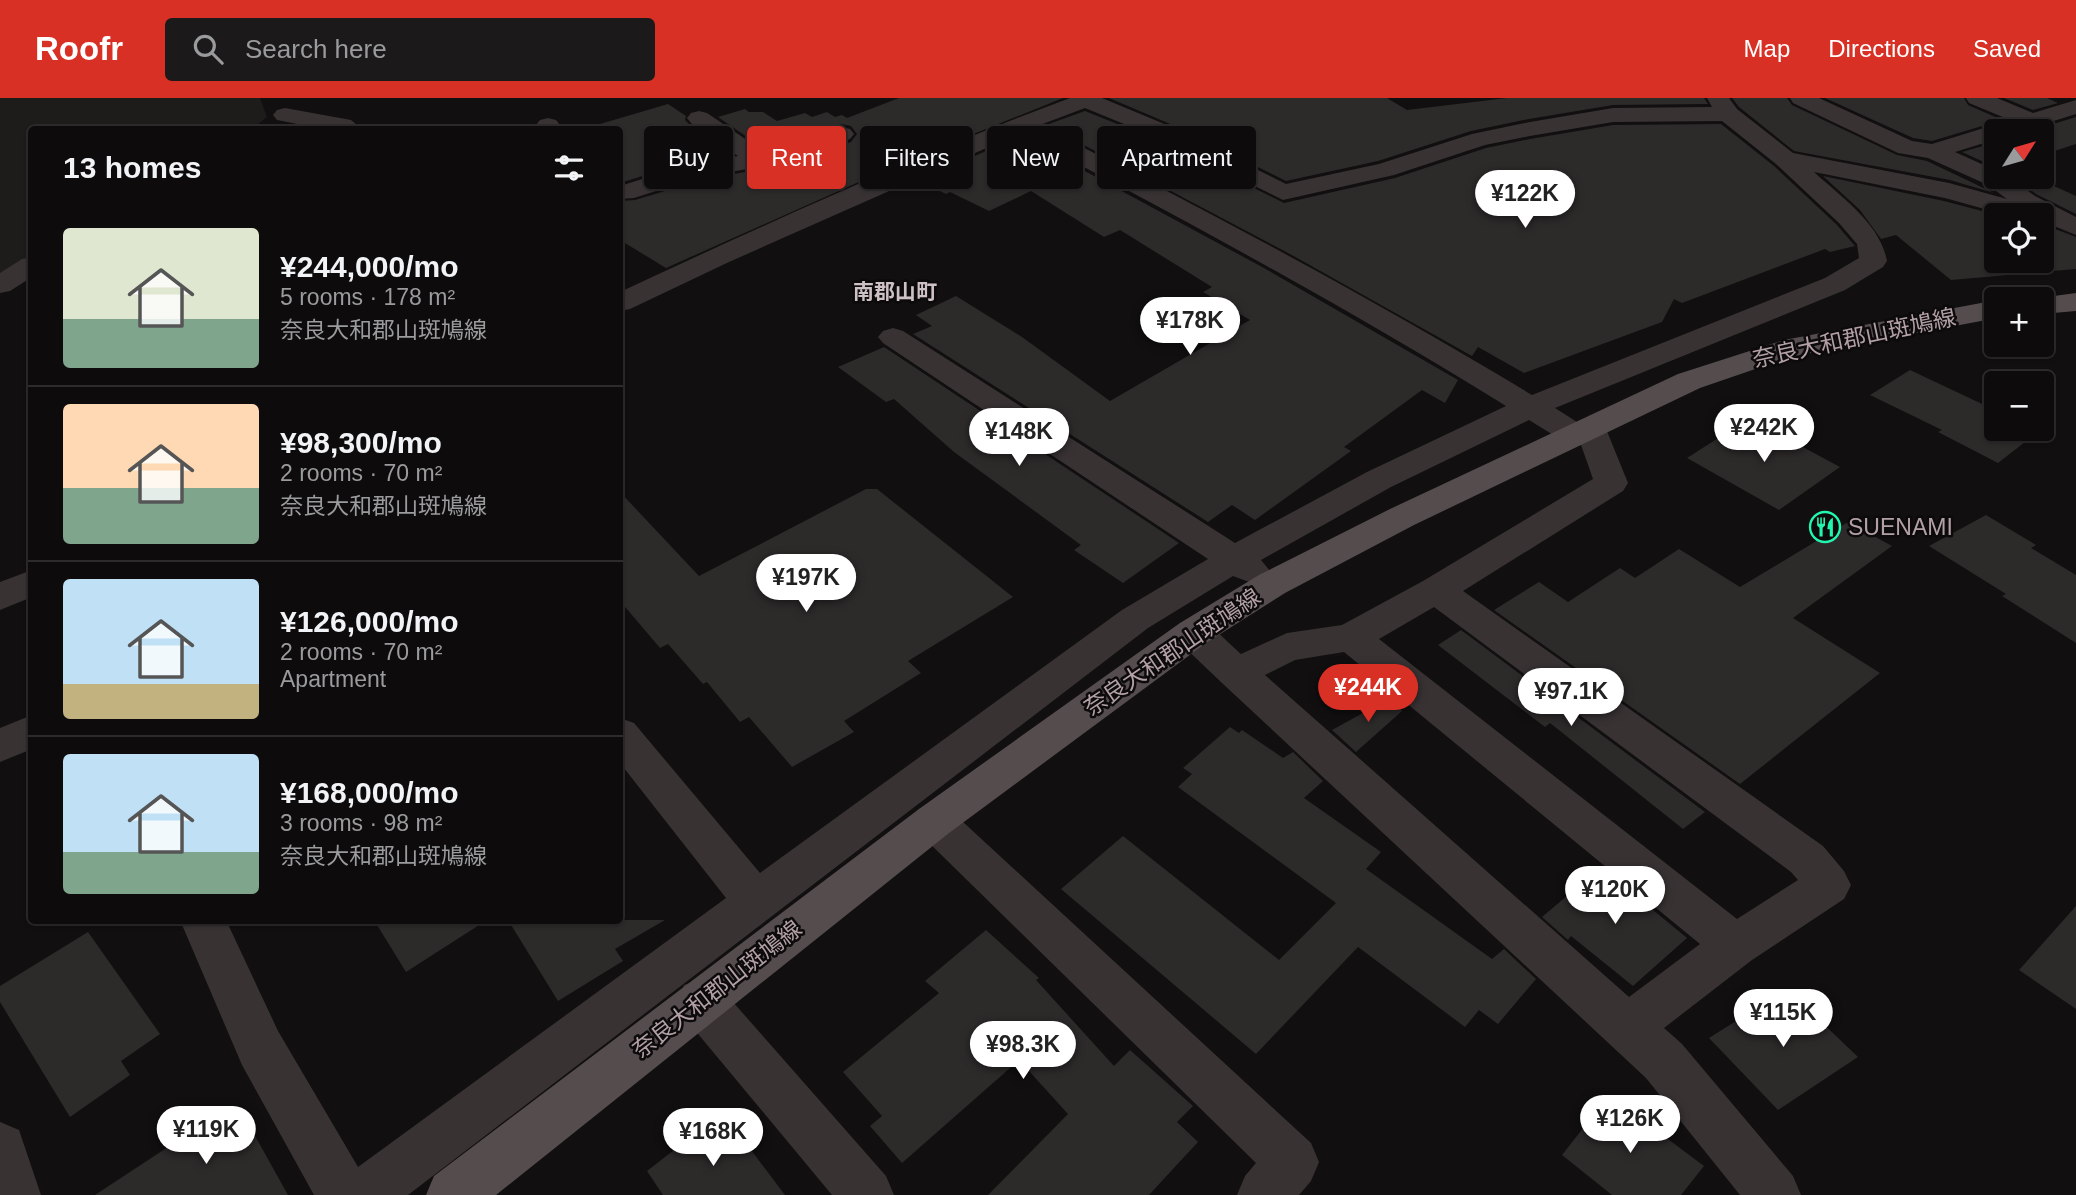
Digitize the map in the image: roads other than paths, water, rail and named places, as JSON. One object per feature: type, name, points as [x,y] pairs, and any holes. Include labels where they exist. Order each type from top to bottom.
[{"type":"main road","points":[[2054,303],[2076,302]]},
{"type":"main road","name":"奈良大和郡山斑鳩線","points":[[453,1195],[934,821],[1193,633],[1272,584],[1402,517],[1689,381],[1784,349],[1984,311]]},
{"type":"street","points":[[1593,98],[1613,115]]},
{"type":"street","points":[[1801,98],[1907,148],[1933,152],[1997,180],[2026,201],[2076,227]]},
{"type":"street","points":[[1977,98],[2028,119]]},
{"type":"street","points":[[364,1195],[1135,619],[1232,558],[1399,470],[1530,408],[1835,284],[1873,261],[1870,243],[1848,217],[1723,106],[1613,115],[1530,129],[1480,139],[1385,170],[1283,192],[1166,133],[1089,99],[1021,124],[719,256],[623,302]]},
{"type":"street","points":[[268,126],[280,106],[345,126]]},
{"type":"street","points":[[2034,119],[2076,107]]},
{"type":"street","points":[[699,118],[747,151]]},
{"type":"street","points":[[1021,124],[1259,249],[1399,328],[1530,408],[1582,430],[1611,483],[1436,590],[1350,637],[1287,647],[1236,673]]},
{"type":"street","points":[[1933,152],[1984,135]]},
{"type":"street","points":[[1785,159],[1949,191],[1992,203]]},
{"type":"street","points":[[623,193],[692,171],[747,162]]},
{"type":"street","points":[[2054,221],[2076,227]]},
{"type":"street","points":[[0,285],[28,268]]},
{"type":"street","points":[[893,337],[1272,584]]},
{"type":"street","points":[[0,597],[28,584]]},
{"type":"street","points":[[1436,590],[1807,859],[1828,886],[1735,945],[1626,1028]]},
{"type":"street","points":[[1193,633],[1664,1061],[1774,1195]]},
{"type":"street","points":[[1350,637],[1735,945]]},
{"type":"street","points":[[0,747],[28,732]]},
{"type":"street","points":[[623,738],[757,901]]},
{"type":"street","points":[[934,821],[1292,1162],[1264,1195]]},
{"type":"street","points":[[205,924],[260,1048],[344,1195]]},
{"type":"street","points":[[701,1001],[867,1195]]},
{"type":"street","points":[[0,1148],[14,1195]]},
{"type":"place","name":"SUENAMI","points":[[1825,527]]},
{"type":"district","name":"南郡山町","points":[[895,291]]}]
